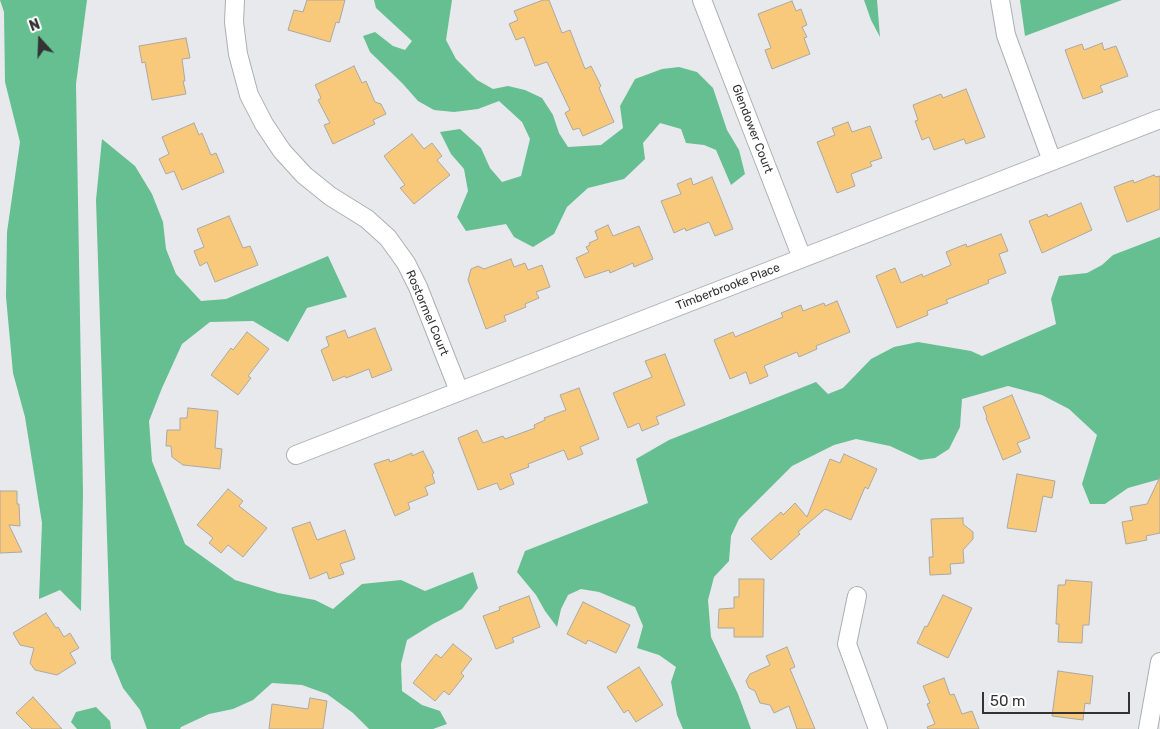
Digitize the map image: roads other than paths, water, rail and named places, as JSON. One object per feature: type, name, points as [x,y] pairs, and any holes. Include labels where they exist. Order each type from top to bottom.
[{"type":"street","name":"Rostormel Court","points":[[235,0],[234,22],[238,54],[249,94],[264,124],[282,151],[304,175],[330,196],[366,219],[388,238],[406,263],[418,287],[459,391]]},
{"type":"street","name":"Glendower Court","points":[[702,0],[802,258]]},
{"type":"street","points":[[1000,0],[1006,35],[1052,161]]},
{"type":"street","name":"Timberbrooke Place","points":[[296,455],[1160,119]]},
{"type":"street","points":[[857,596],[846,644],[878,729]]},
{"type":"street","points":[[1148,729],[1160,662]]}]
